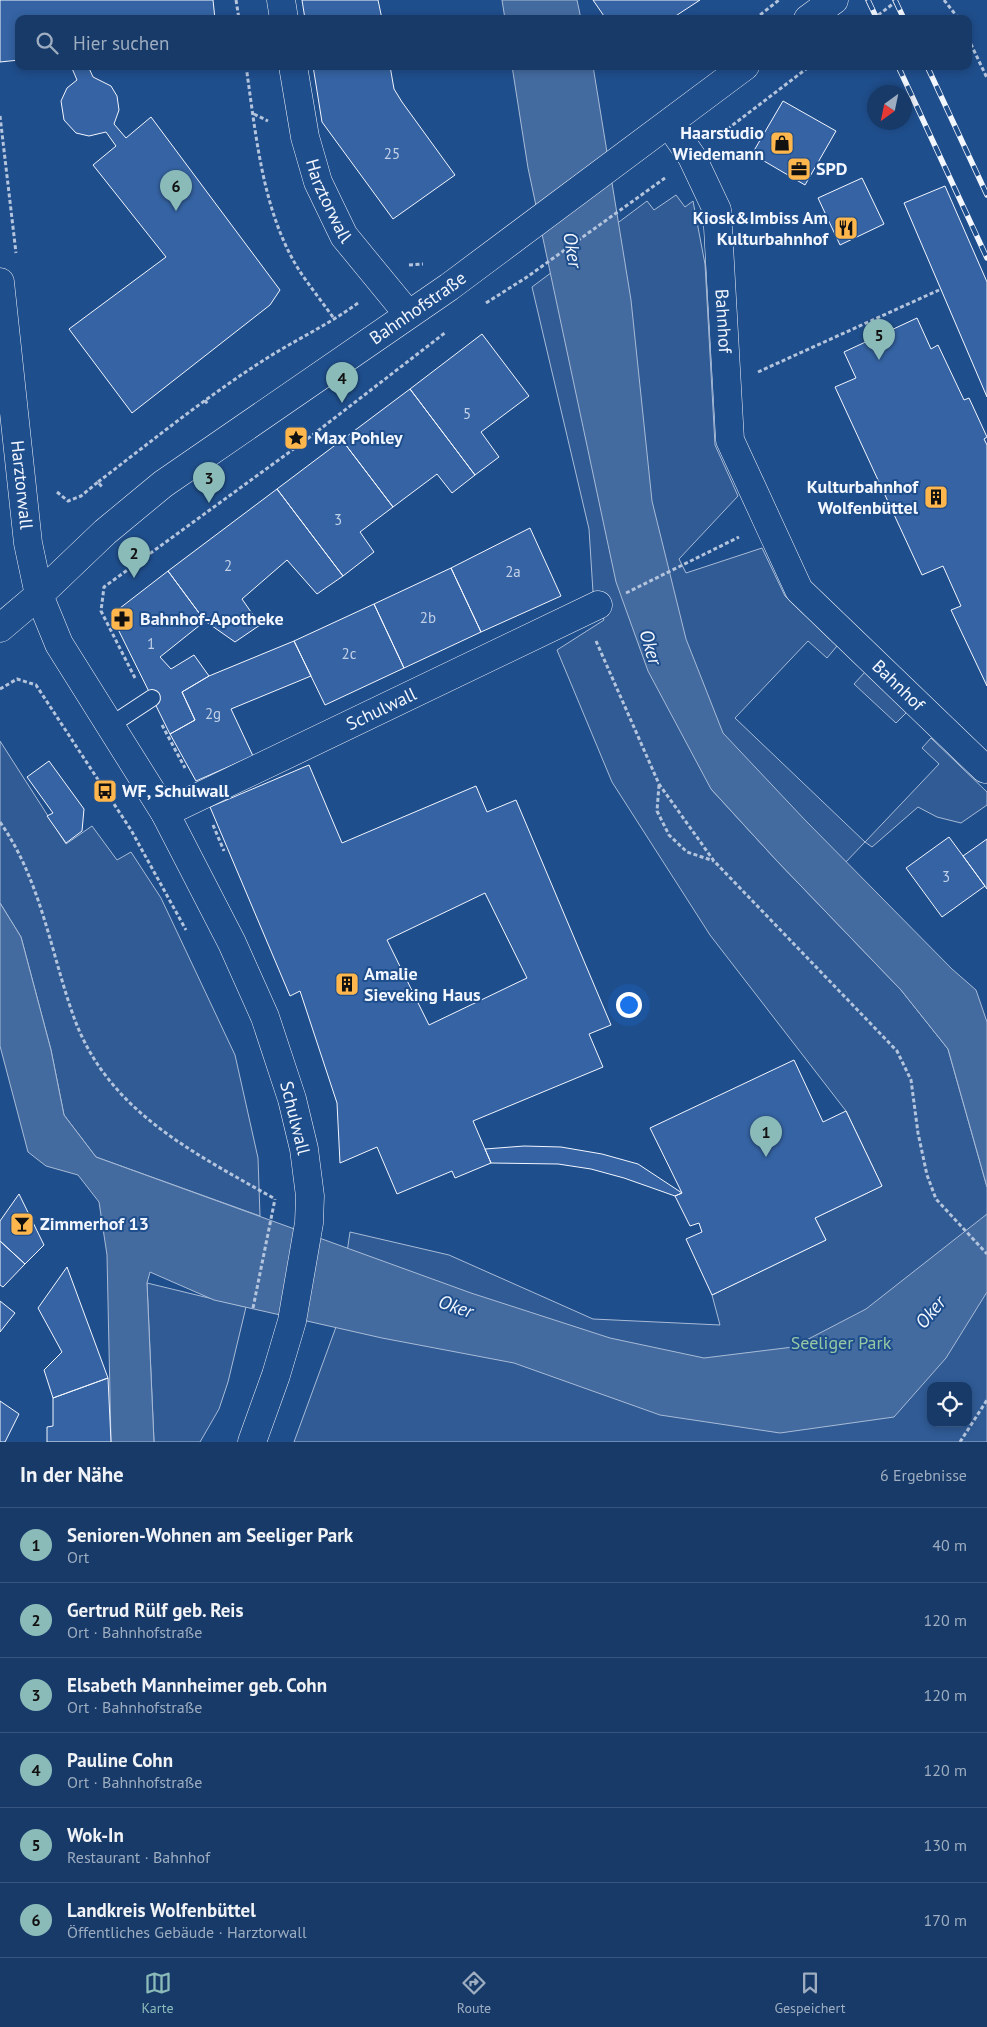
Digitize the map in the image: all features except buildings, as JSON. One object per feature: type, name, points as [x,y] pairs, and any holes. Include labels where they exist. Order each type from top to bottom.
[{"type":"street","points":[[281,0],[283,15]]},
{"type":"street","points":[[813,15],[834,0]]},
{"type":"street","name":"Harztorwall","points":[[294,70],[305,137],[318,182],[344,236],[408,314]]},
{"type":"street","name":"Bahnhofstraße","points":[[0,628],[39,595],[105,532],[163,484],[289,399],[519,237],[739,70]]},
{"type":"street","name":"Bahnhof","points":[[669,124],[692,157],[717,210],[730,440],[799,590],[985,769],[987,768]]},
{"type":"street","name":"Harztorwall","points":[[0,282],[28,543],[39,595]]},
{"type":"street","name":"Schulwall","points":[[39,595],[59,644],[165,813],[232,943],[266,1017],[292,1099],[304,1149],[310,1210],[292,1321],[276,1375],[252,1442]]},
{"type":"street","name":"Schulwall","points":[[165,813],[591,609]]},
{"type":"lane","points":[[111,725],[152,698]]},
{"type":"path","points":[[236,0],[238,15]]},
{"type":"path","points":[[760,15],[778,0]]},
{"type":"path","points":[[878,15],[898,0]]},
{"type":"path","points":[[944,0],[956,15]]},
{"type":"path","points":[[972,46],[987,78]]},
{"type":"path","points":[[247,70],[265,183],[280,232],[298,269],[335,320]]},
{"type":"path","points":[[485,304],[527,277],[647,192],[805,70]]},
{"type":"path","points":[[728,385],[940,290]]},
{"type":"path","points":[[98,482],[205,400],[265,359],[335,320],[362,300]]},
{"type":"path","points":[[104,587],[306,440],[453,326]]},
{"type":"path","points":[[205,400],[208,405]]},
{"type":"path","points":[[767,523],[591,609],[658,784],[714,861],[897,1051],[911,1080],[918,1133],[930,1183],[936,1199],[987,1254]]},
{"type":"path","points":[[0,689],[17,679],[36,685],[131,830],[174,911],[188,933]]},
{"type":"path","points":[[658,784],[657,812],[669,835],[688,852],[714,861]]},
{"type":"path","points":[[0,822],[10,836],[32,882],[72,1013],[91,1058],[113,1087],[133,1109],[164,1133],[274,1200],[310,1210]]},
{"type":"path","points":[[253,1308],[274,1200],[274,1190]]},
{"type":"path","points":[[960,1442],[987,1400]]},
{"type":"green space","name":"Seeliger Park","points":[[676,195],[685,207],[693,201],[705,264],[715,445],[738,496],[679,559],[686,573],[762,548],[785,596],[837,646],[827,658],[808,641],[735,718],[865,842],[822,887],[711,789],[901,990],[948,1049],[987,1187],[987,1442],[294,1442],[336,1327],[350,1232],[449,1255],[593,1319],[720,1325],[712,1295],[826,1240],[815,1218],[882,1186],[846,1111],[710,935],[612,782],[557,650],[604,620],[593,592],[589,529],[532,287],[647,201],[654,210]]},
{"type":"green space","points":[[865,672],[907,712],[896,723],[854,684]]},
{"type":"green space","points":[[931,738],[987,792],[987,805],[961,823],[937,817],[918,807],[872,847],[865,842],[939,764],[922,748]]},
{"type":"green space","points":[[0,741],[66,844],[92,826],[117,860],[131,852],[161,898],[235,1055],[258,1158],[260,1216],[96,1157],[64,1115],[51,1050],[21,937],[0,903]]},
{"type":"green space","points":[[147,1283],[246,1307],[228,1382],[219,1409],[200,1442],[154,1442]]},
{"type":"water","points":[[502,0],[577,0],[580,15],[504,15]]},
{"type":"water","name":"Oker","points":[[513,70],[594,70],[631,300],[652,501],[686,639],[723,733],[805,820],[952,969],[976,990],[987,1022],[987,1187],[948,1049],[901,990],[711,789],[648,671],[616,582],[528,168]]},
{"type":"water","name":"Oker","points":[[0,903],[21,937],[51,1050],[64,1115],[96,1157],[471,1293],[610,1338],[704,1358],[793,1347],[866,1309],[987,1214],[987,1292],[946,1358],[894,1417],[780,1433],[660,1415],[514,1363],[382,1338],[214,1300],[150,1272],[147,1283],[154,1442],[111,1442],[107,1255],[99,1202],[78,1175],[46,1166],[28,1152],[0,1046]]},
{"type":"railway","points":[[868,0],[875,15]]},
{"type":"railway","points":[[895,0],[902,15]]},
{"type":"railway","points":[[900,70],[987,258]]},
{"type":"railway","points":[[929,70],[987,195]]},
{"type":"place","name":"Haarstudio Wiedemann","points":[[782,143]]},
{"type":"place","name":"SPD","points":[[799,169]]},
{"type":"place","name":"Landkreis Wolfenbüttel","points":[[176,211]]},
{"type":"place","name":"Kiosk&Imbiss Am Kulturbahnhof","points":[[846,228]]},
{"type":"place","name":"Wok-In","points":[[879,360]]},
{"type":"place","name":"Pauline Cohn","points":[[342,403]]},
{"type":"place","name":"Max Pohley","points":[[296,438]]},
{"type":"place","name":"Kulturbahnhof Wolfenbüttel","points":[[936,497]]},
{"type":"place","name":"Elsabeth Mannheimer geb. Cohn","points":[[209,503]]},
{"type":"place","name":"Gertrud Rülf geb. Reis","points":[[134,578]]},
{"type":"place","name":"Bahnhof-Apotheke","points":[[122,619]]},
{"type":"place","name":"WF, Schulwall","points":[[105,791]]},
{"type":"place","name":"Amalie Sieveking Haus","points":[[347,984]]},
{"type":"place","name":"Senioren-Wohnen am Seeliger Park","points":[[766,1157]]},
{"type":"place","name":"Zimmerhof 13","points":[[22,1224]]}]
